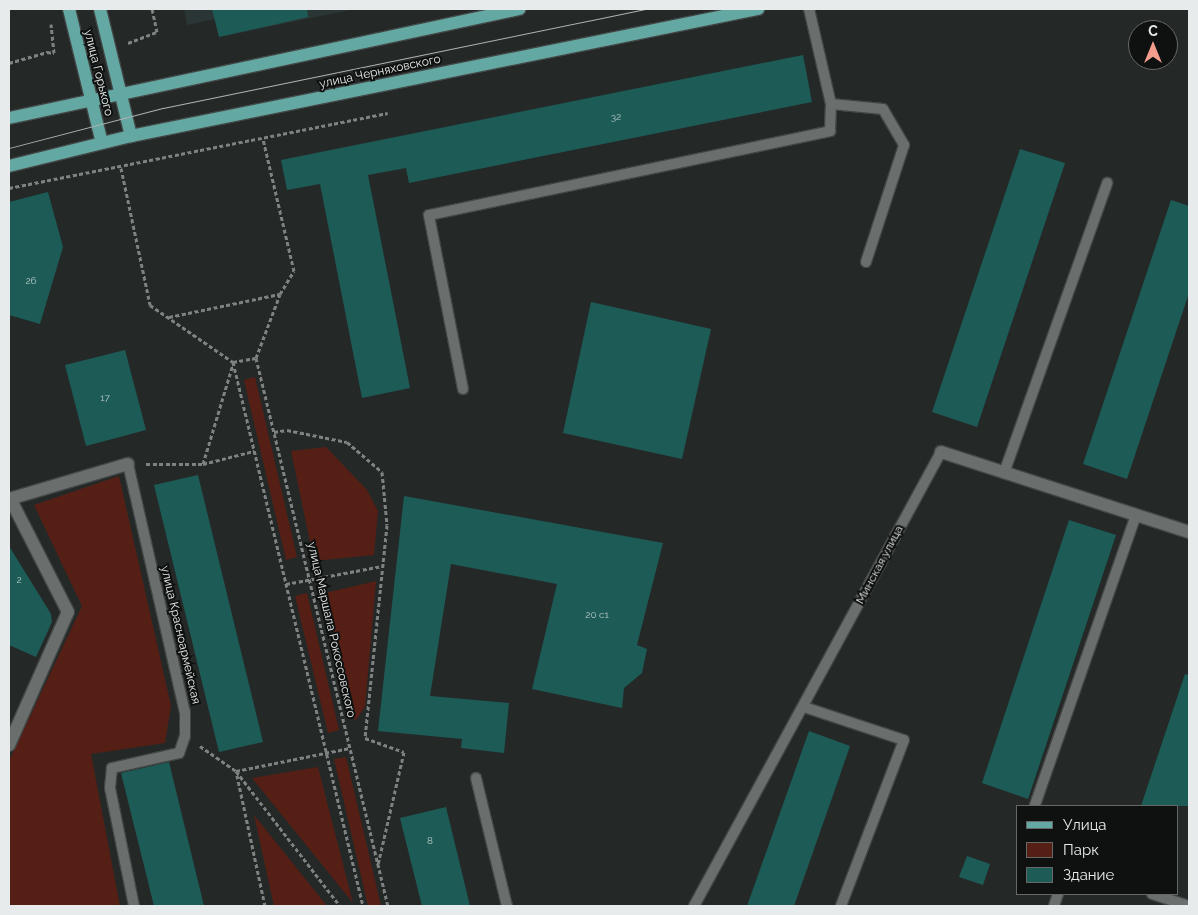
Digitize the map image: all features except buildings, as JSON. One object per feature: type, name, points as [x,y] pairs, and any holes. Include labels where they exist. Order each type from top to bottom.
[{"type":"main road","name":"улица Горького","points":[[69,9],[102,143]]},
{"type":"main road","name":"улица Горького","points":[[100,9],[131,136]]},
{"type":"main road","points":[[9,118],[519,9]]},
{"type":"main road","name":"улица Черняховского","points":[[9,166],[131,136],[758,9]]},
{"type":"street","name":"Минская улица","points":[[942,452],[1189,532]]},
{"type":"street","points":[[9,745],[68,612],[9,498],[128,464]]},
{"type":"lane","points":[[463,389],[429,215],[830,131],[831,104],[809,9]]},
{"type":"lane","points":[[831,104],[883,109],[904,144],[866,262]]},
{"type":"lane","points":[[1004,472],[1107,183]]},
{"type":"lane","name":"Минская улица","points":[[694,906],[942,452]]},
{"type":"lane","name":"улица Красноармейская","points":[[128,464],[186,712],[186,736]]},
{"type":"lane","points":[[1035,805],[1136,515]]},
{"type":"lane","points":[[804,706],[904,740],[840,906]]},
{"type":"lane","points":[[134,906],[110,788],[112,768],[179,753],[186,736]]},
{"type":"lane","points":[[476,778],[507,906]]},
{"type":"lane","points":[[1155,895],[1189,906]]},
{"type":"path","points":[[152,9],[157,32]]},
{"type":"path","points":[[9,63],[46,52],[54,53],[50,20]]},
{"type":"path","points":[[9,188],[121,168],[388,112]]},
{"type":"path","points":[[233,362],[256,358],[280,294],[294,271],[263,138]]},
{"type":"path","points":[[121,168],[150,305],[233,362],[363,906]]},
{"type":"path","points":[[169,318],[280,294]]},
{"type":"path","name":"улица Маршала Рокоссовского","points":[[256,358],[388,906]]},
{"type":"path","points":[[203,464],[233,362]]},
{"type":"path","points":[[274,432],[287,430],[347,442],[382,472],[387,525],[365,738],[404,752],[378,866]]},
{"type":"path","points":[[128,464],[203,464],[254,451]]},
{"type":"path","points":[[286,584],[382,566]]},
{"type":"path","points":[[186,736],[236,772],[340,906]]},
{"type":"path","points":[[236,772],[350,748]]},
{"type":"path","points":[[236,772],[265,906]]},
{"type":"shaded area","points":[[184,9],[355,9],[219,37],[215,19],[187,25]]},
{"type":"green space","points":[[255,377],[297,557],[286,560],[244,380]]},
{"type":"green space","points":[[326,447],[367,490],[378,511],[374,555],[314,561],[291,451]]},
{"type":"green space","points":[[119,476],[171,706],[165,743],[91,754],[120,906],[9,906],[9,761],[82,606],[34,505]]},
{"type":"green space","points":[[376,581],[365,707],[355,721],[325,593]]},
{"type":"green space","points":[[307,593],[339,730],[328,733],[295,596]]},
{"type":"green space","points":[[346,757],[381,906],[368,906],[334,759]]},
{"type":"green space","points":[[318,767],[353,903],[252,778]]},
{"type":"green space","points":[[254,815],[327,906],[274,906]]},
{"type":"tram line","points":[[9,148],[163,108],[644,9]]}]
